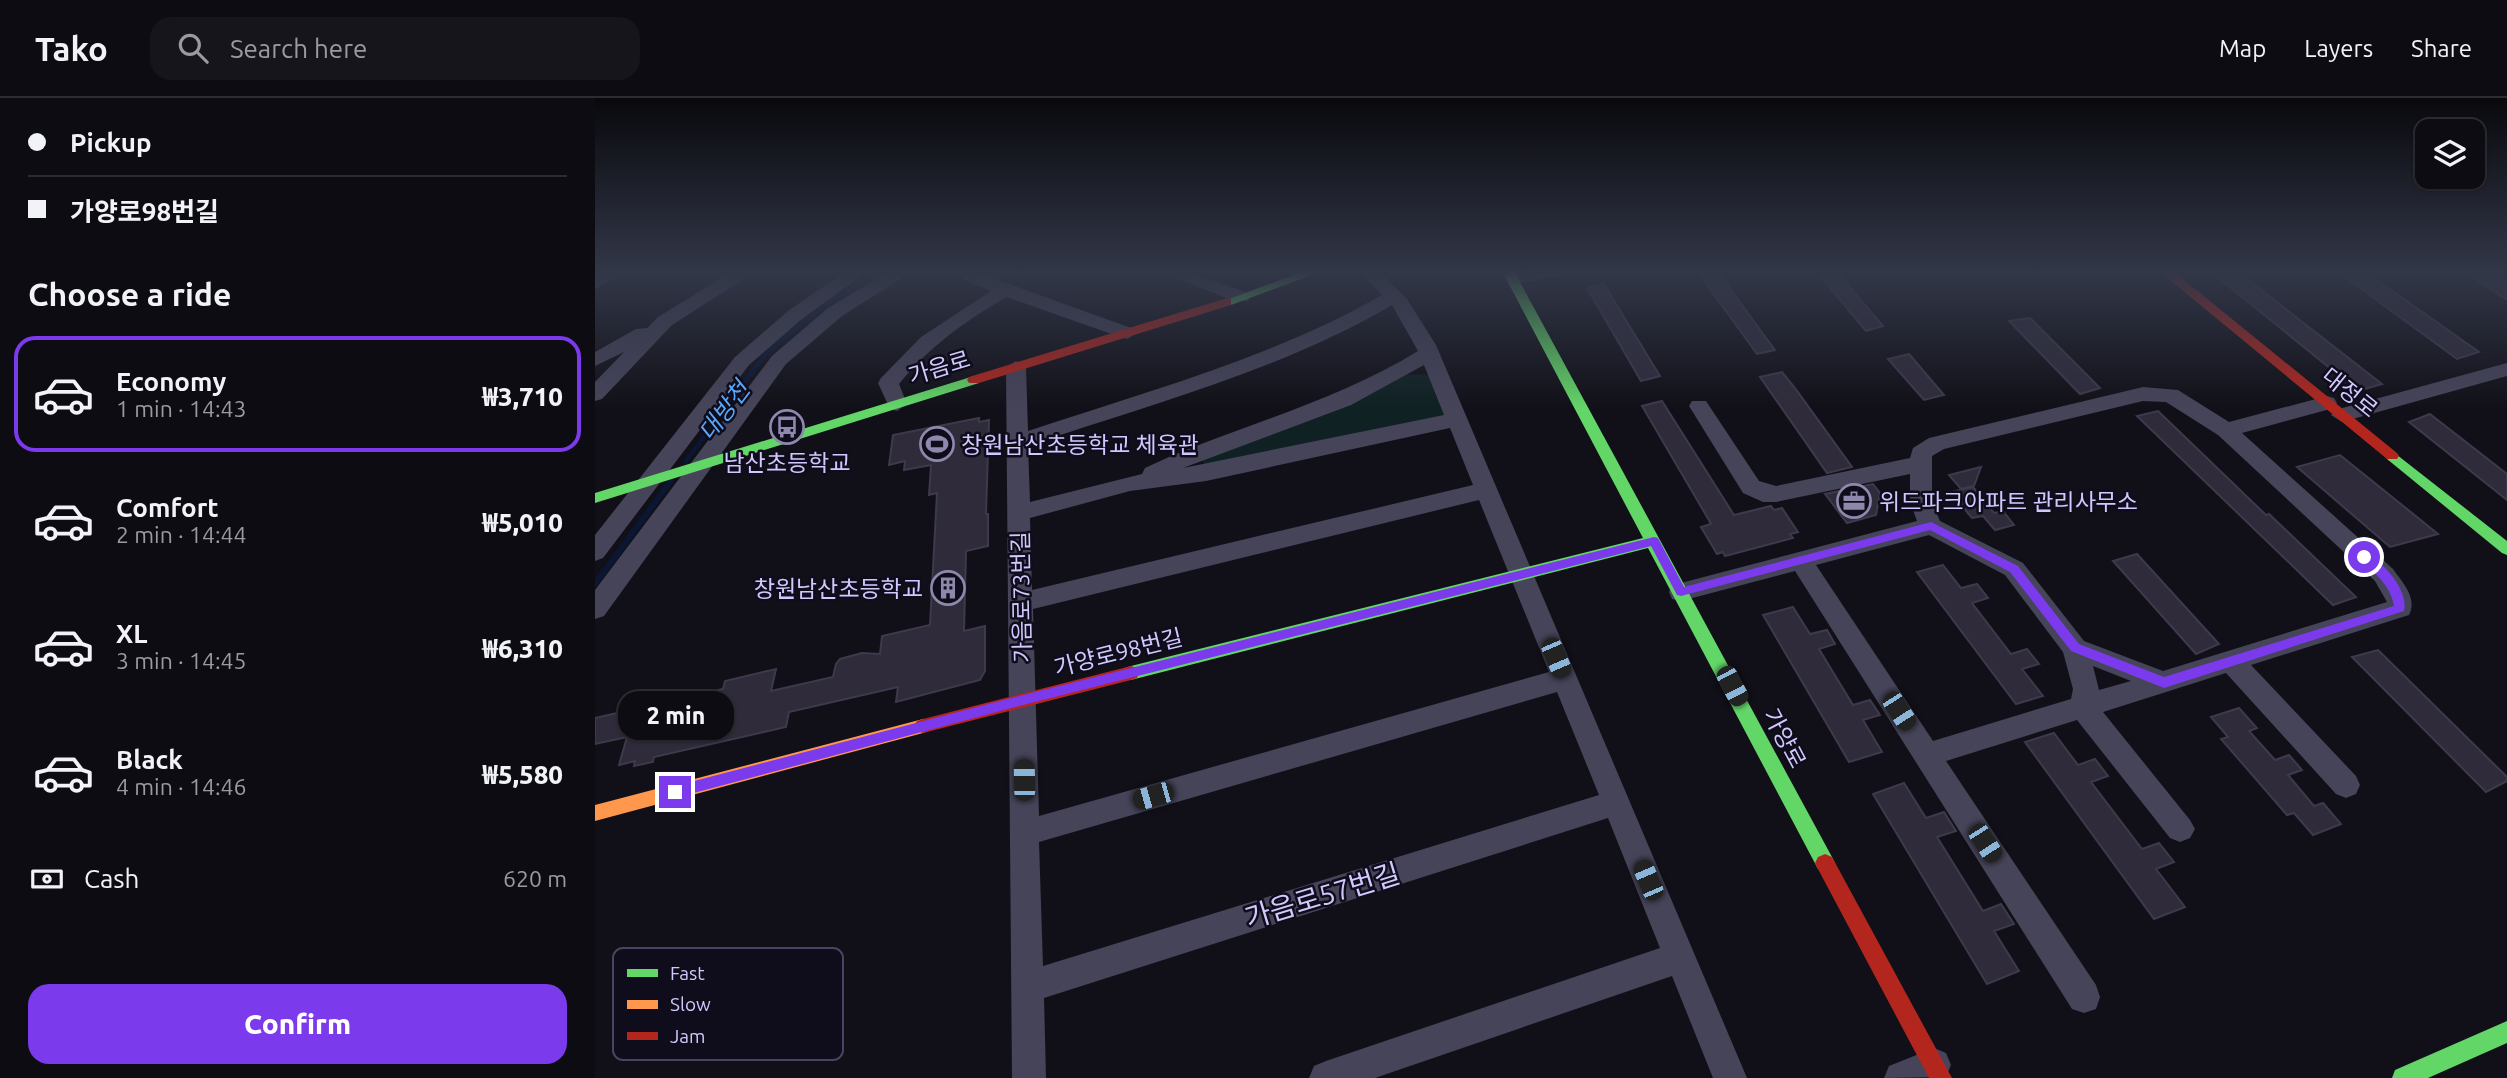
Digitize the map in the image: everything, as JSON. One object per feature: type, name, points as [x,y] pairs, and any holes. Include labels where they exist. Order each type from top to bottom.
[{"type":"street","points":[[595,360],[672,317]]},
{"type":"street","points":[[595,552],[655,479],[741,361],[792,317]]},
{"type":"street","points":[[595,608],[697,466],[779,360],[829,317]]},
{"type":"street","points":[[897,404],[888,383],[904,363],[942,328],[961,317]]},
{"type":"street","points":[[1083,317],[1127,333]]},
{"type":"street","name":"가음로","points":[[655,479],[1180,317]]},
{"type":"street","points":[[1018,442],[1283,352],[1358,317]]},
{"type":"street","points":[[1410,317],[1429,353],[1457,419],[1730,1078]]},
{"type":"street","name":"가양로","points":[[1533,317],[1938,1071]]},
{"type":"street","name":"대정로","points":[[2221,317],[2507,549]]},
{"type":"street","points":[[595,394],[665,321]]},
{"type":"street","points":[[1130,483],[1201,450],[1346,399],[1385,380],[1429,353]]},
{"type":"street","name":"가음로73번길","points":[[1016,367],[1029,1078]]},
{"type":"street","points":[[2226,430],[2334,409],[2507,369]]},
{"type":"street","points":[[1927,755],[2083,707],[2164,682],[2232,662],[2400,608],[2398,594],[2384,575],[2226,430],[2171,395],[2143,394],[1937,443],[1921,453],[1919,466],[1921,502],[1931,526],[2014,569],[2075,648],[2086,689],[2083,707],[2180,829]]},
{"type":"street","points":[[1699,406],[1751,487],[1763,494],[1776,494],[1899,466],[1919,466]]},
{"type":"street","points":[[1019,513],[1130,483],[1206,473],[1457,419]]},
{"type":"street","points":[[595,498],[655,479]]},
{"type":"street","points":[[1021,602],[1486,490]]},
{"type":"street","points":[[1681,592],[1931,526]]},
{"type":"street","name":"가양로98번길","points":[[595,813],[1023,700],[1654,541]]},
{"type":"street","points":[[1800,560],[2084,997]]},
{"type":"street","points":[[2075,648],[2164,682]]},
{"type":"street","points":[[2232,662],[2346,785]]},
{"type":"street","points":[[1025,833],[1564,678]]},
{"type":"street","name":"가음로57번길","points":[[1027,987],[1616,803]]},
{"type":"street","points":[[1326,1078],[1680,957]]},
{"type":"street","points":[[2403,1078],[2507,1032]]},
{"type":"street","points":[[1901,1078],[1938,1071]]},
{"type":"shaded area","points":[[1397,374],[1438,375],[1457,419],[1206,473],[1200,450]]},
{"type":"building","points":[[1604,317],[1624,317],[1660,376],[1641,381]]},
{"type":"building","points":[[1730,317],[1751,317],[1775,350],[1757,354]]},
{"type":"building","points":[[1854,317],[1875,317],[1883,326],[1866,331]]},
{"type":"building","points":[[2266,317],[2296,317],[2382,384],[2358,391]]},
{"type":"building","points":[[2399,317],[2429,317],[2479,352],[2457,359]]},
{"type":"building","points":[[2030,318],[2100,388],[2080,394],[2009,321]]},
{"type":"building","points":[[1909,354],[1944,395],[1924,400],[1888,359]]},
{"type":"building","points":[[1782,372],[1852,467],[1827,473],[1760,377]]},
{"type":"building","points":[[1662,401],[1734,515],[1771,506],[1774,510],[1782,508],[1798,532],[1790,534],[1793,538],[1725,556],[1723,552],[1717,554],[1701,527],[1711,524],[1710,522],[1642,406]]},
{"type":"building","points":[[2158,411],[2356,597],[2333,605],[2137,416]]},
{"type":"building","points":[[2430,414],[2507,474],[2507,500],[2409,422]]},
{"type":"building","name":"창원남산초등학교","points":[[979,418],[979,422],[989,420],[986,514],[988,546],[966,551],[964,631],[985,626],[985,671],[980,680],[896,702],[898,687],[789,712],[786,727],[654,757],[653,762],[634,766],[635,761],[619,765],[627,737],[595,744],[595,718],[723,689],[725,681],[776,669],[771,691],[833,677],[840,659],[862,653],[880,654],[882,636],[930,625],[937,493],[929,495],[931,465],[904,470],[905,461],[889,465],[893,435]]},
{"type":"building","points":[[2340,455],[2438,534],[2390,547],[2297,467]]},
{"type":"building","points":[[1981,467],[1974,486],[1961,489],[1949,475]]},
{"type":"building","name":"위드파크아파트 관리사무소","points":[[1873,484],[1880,493],[1876,515],[1847,523],[1825,494]]},
{"type":"building","points":[[1973,487],[1994,513],[2003,511],[2014,525],[1995,530],[1983,516],[1972,518],[1950,492]]},
{"type":"building","points":[[2137,554],[2219,644],[2196,654],[2113,561]]},
{"type":"building","points":[[1943,565],[1961,588],[1977,584],[1988,598],[1972,603],[2011,654],[2027,649],[2039,664],[2022,669],[2043,696],[2016,704],[1917,572]]},
{"type":"building","points":[[1793,607],[1810,634],[1827,630],[1835,644],[1819,649],[1853,705],[1870,700],[1880,715],[1863,720],[1882,752],[1849,762],[1763,615]]},
{"type":"building","points":[[2378,650],[2507,777],[2507,781],[2486,792],[2352,657]]},
{"type":"building","points":[[2239,708],[2257,728],[2249,731],[2275,760],[2289,755],[2302,770],[2288,775],[2314,806],[2323,803],[2341,824],[2313,835],[2294,813],[2287,815],[2221,739],[2228,737],[2211,717]]},
{"type":"building","points":[[2054,733],[2078,765],[2095,759],[2108,776],[2091,782],[2142,849],[2159,843],[2174,862],[2156,869],[2185,907],[2154,919],[2025,742]]},
{"type":"building","points":[[1904,783],[1926,818],[1944,812],[1956,831],[1937,837],[1983,911],[2001,904],[2014,924],[1994,931],[2019,971],[1987,984],[1873,794]]},
{"type":"waterway","name":"대방천","points":[[686,461],[768,351],[810,317]]},
{"type":"waterway","name":"대방천","points":[[666,488],[671,481]]},
{"type":"waterway","name":"대방천","points":[[595,584],[667,486]]},
{"type":"traffic: fast","points":[[1532,317],[1825,863]]},
{"type":"traffic: fast","points":[[595,498],[974,380]]},
{"type":"traffic: fast","points":[[2392,456],[2507,549]]},
{"type":"traffic: fast","points":[[1131,673],[1654,541]]},
{"type":"traffic: fast","points":[[2403,1078],[2507,1032]]},
{"type":"traffic: slow","points":[[595,813],[923,726]]},
{"type":"traffic: jam","points":[[974,380],[1179,317]]},
{"type":"traffic: jam","points":[[2221,317],[2392,456]]},
{"type":"traffic: jam","points":[[923,726],[1131,673]]},
{"type":"traffic: jam","points":[[1825,863],[1941,1078]]},
{"type":"place","name":"남산초등학교","points":[[787,427]]},
{"type":"place","name":"창원남산초등학교 체육관","points":[[937,444]]},
{"type":"place","name":"위드파크아파트 관리사무소","points":[[1854,501]]},
{"type":"place","name":"창원남산초등학교","points":[[948,588]]},
{"type":"route","points":[[675,792],[1023,700],[1654,541],[1681,592],[1931,526],[2014,569],[2075,648],[2103,661],[2164,682],[2380,617],[2400,608],[2398,594],[2384,575],[2364,557]]}]
